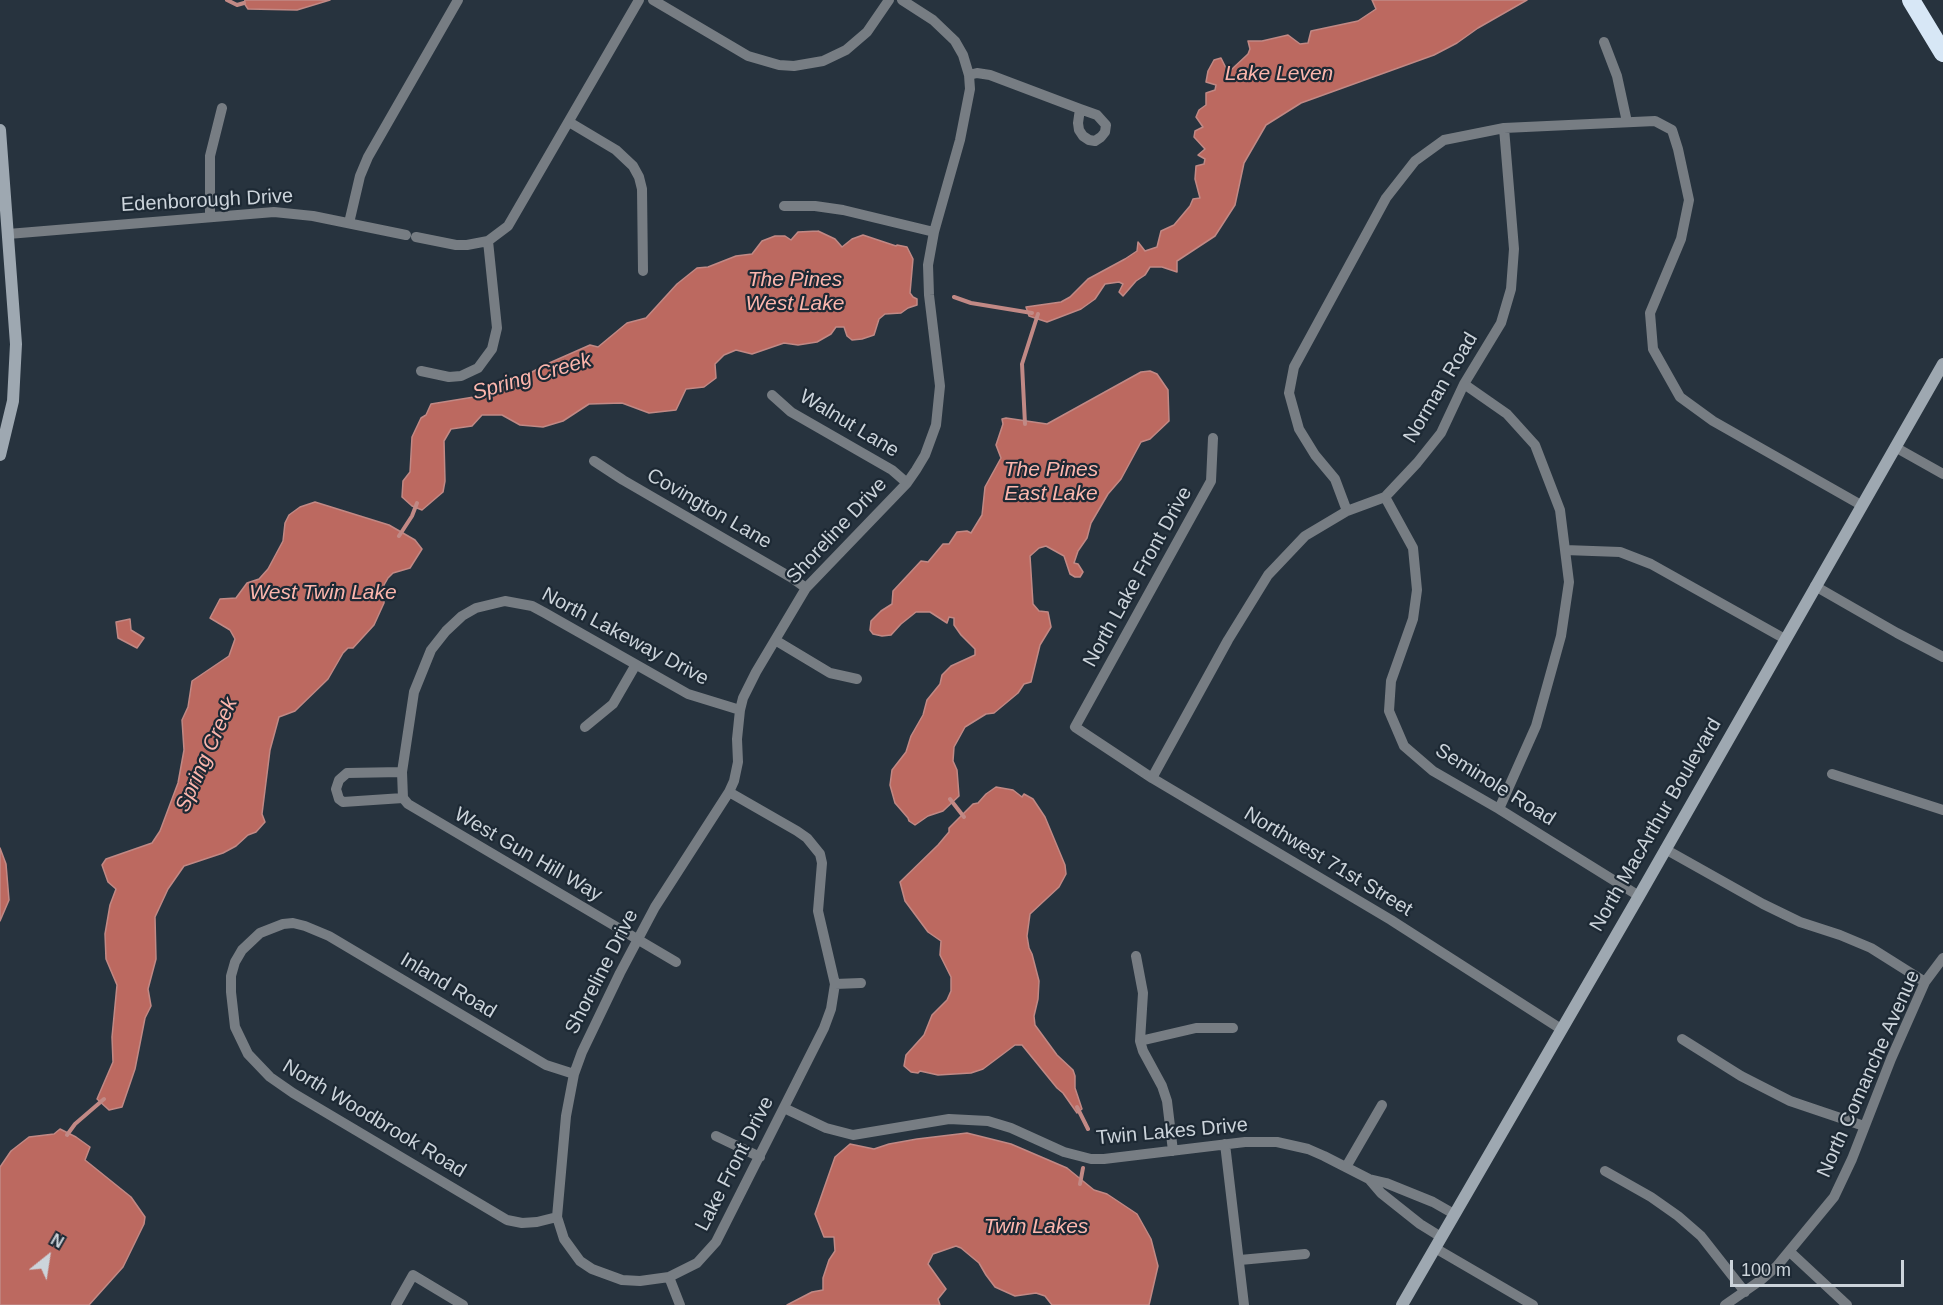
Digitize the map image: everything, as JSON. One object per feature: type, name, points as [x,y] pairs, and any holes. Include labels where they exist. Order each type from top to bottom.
[{"type":"highway","points":[[1911,0],[1943,53]]},
{"type":"main road","points":[[0,130],[16,344],[13,401],[0,454]]},
{"type":"main road","name":"North MacArthur Boulevard","points":[[1402,1305],[1943,364]]},
{"type":"street","points":[[349,223],[360,176],[368,157],[458,0]]},
{"type":"street","points":[[421,371],[449,377],[461,376],[478,368],[492,349],[497,328],[488,242],[508,226],[515,215],[639,0]]},
{"type":"street","points":[[653,0],[748,56],[779,65],[794,66],[823,61],[846,50],[867,32],[889,0]]},
{"type":"street","name":"Shoreline Drive","points":[[556,1217],[566,1116],[574,1074],[637,940],[671,880],[729,792],[736,772],[736,739],[740,710],[748,687],[806,588],[907,483],[925,455],[934,432],[939,408],[940,386],[928,265],[934,232],[966,114],[970,89],[969,75],[963,55],[946,30],[902,0]]},
{"type":"street","points":[[1604,42],[1617,76],[1626,122]]},
{"type":"street","points":[[969,75],[990,75],[1080,109]]},
{"type":"street","points":[[210,216],[208,178],[210,156],[222,108]]},
{"type":"street","points":[[1347,511],[1335,479],[1315,456],[1299,429],[1289,393],[1294,367],[1386,198],[1415,161],[1444,140],[1504,128],[1655,121],[1672,130],[1689,200],[1681,239],[1650,313],[1653,349],[1680,397],[1713,421],[1861,505]]},
{"type":"street","points":[[569,123],[616,150],[633,166],[639,177],[642,189],[643,271]]},
{"type":"street","name":"Norman Road","points":[[1152,778],[1228,640],[1269,574],[1305,536],[1347,511],[1385,497],[1417,463],[1441,433],[1464,384],[1501,323],[1511,289],[1514,249],[1504,128]]},
{"type":"street","points":[[784,206],[843,210],[934,232]]},
{"type":"street","name":"Edenborough Drive","points":[[8,234],[257,212],[294,212],[456,245],[488,242]]},
{"type":"street","points":[[1464,384],[1507,414],[1535,446],[1560,510],[1569,582],[1561,636],[1536,726],[1499,808]]},
{"type":"street","name":"Walnut Lane","points":[[772,395],[791,411],[891,470],[907,483]]},
{"type":"street","name":"North Lake Front Drive","points":[[1076,727],[1211,481],[1213,438]]},
{"type":"street","points":[[1895,447],[1943,474]]},
{"type":"street","name":"Covington Lane","points":[[594,461],[806,588]]},
{"type":"street","name":"Seminole Road","points":[[1385,497],[1413,548],[1417,590],[1413,619],[1391,681],[1389,711],[1404,746],[1433,771],[1499,808],[1639,896]]},
{"type":"street","points":[[1565,550],[1620,552],[1651,564],[1785,639]]},
{"type":"street","points":[[1815,586],[1943,657]]},
{"type":"street","name":"North Lakeway Drive","points":[[402,772],[414,692],[431,650],[462,616],[492,602],[505,601],[532,606],[688,694],[740,710]]},
{"type":"street","points":[[775,640],[830,673],[857,679]]},
{"type":"street","points":[[585,728],[613,704],[635,666]]},
{"type":"street","name":"Northwest 71st Street","points":[[1076,727],[1152,778],[1391,920],[1561,1029]]},
{"type":"street","points":[[347,772],[402,772],[404,798],[343,802],[339,799],[336,789],[339,780],[347,772]]},
{"type":"street","points":[[1832,774],[1943,810]]},
{"type":"street","name":"Lake Front Drive","points":[[556,1217],[571,1252],[592,1269],[622,1280],[640,1281],[669,1277],[697,1263],[716,1242],[824,1028],[831,1009],[835,984],[818,911],[822,863],[819,854],[814,846],[797,831],[729,792]]},
{"type":"street","name":"West Gun Hill Way","points":[[404,798],[416,810],[676,962]]},
{"type":"street","points":[[1665,849],[1800,922],[1840,935],[1882,954],[1925,982]]},
{"type":"street","name":"North Woodbrook Road","points":[[304,926],[293,923],[283,924],[260,933],[242,950],[235,962],[231,976],[235,1027],[248,1054],[258,1066],[293,1093],[507,1220],[537,1222],[556,1217]]},
{"type":"street","name":"Inland Road","points":[[304,926],[329,936],[546,1065],[574,1074]]},
{"type":"street","points":[[1136,956],[1143,993],[1140,1041],[1167,1101],[1173,1151]]},
{"type":"street","name":"North Comanche Avenue","points":[[1725,1305],[1777,1266],[1834,1197],[1852,1160],[1925,982],[1943,958]]},
{"type":"street","points":[[835,984],[861,983]]},
{"type":"street","points":[[1140,1041],[1196,1028],[1233,1028]]},
{"type":"street","points":[[1682,1039],[1741,1076],[1790,1101],[1864,1126]]},
{"type":"street","points":[[1346,1167],[1382,1105]]},
{"type":"street","name":"Twin Lakes Drive","points":[[784,1108],[826,1128],[845,1134],[861,1135],[949,1119],[976,1119],[998,1123],[1064,1152],[1091,1159],[1225,1144],[1264,1142],[1292,1145],[1316,1152],[1369,1179],[1386,1183],[1433,1202],[1454,1214]]},
{"type":"street","points":[[716,1136],[760,1157]]},
{"type":"street","points":[[1225,1144],[1244,1305]]},
{"type":"street","points":[[1605,1171],[1652,1197],[1678,1216],[1701,1236],[1745,1292]]},
{"type":"street","points":[[1369,1179],[1381,1193],[1412,1218],[1441,1237]]},
{"type":"street","points":[[1435,1248],[1533,1305]]},
{"type":"street","points":[[1790,1252],[1847,1305]]},
{"type":"street","points":[[1240,1260],[1305,1254]]},
{"type":"street","points":[[396,1305],[413,1275],[463,1305]]},
{"type":"street","points":[[669,1277],[680,1305]]},
{"type":"water","points":[[245,0],[330,0],[297,10],[248,9],[244,3]]},
{"type":"water","name":"Lake Leven","points":[[1372,0],[1527,0],[1434,55],[1301,103],[1266,125],[1244,163],[1235,205],[1215,236],[1177,261],[1177,272],[1162,267],[1150,267],[1123,296],[1119,292],[1123,284],[1119,282],[1105,284],[1095,299],[1081,309],[1047,322],[1029,316],[1026,307],[1061,302],[1070,297],[1088,279],[1137,251],[1138,242],[1145,251],[1157,247],[1161,231],[1174,225],[1193,199],[1200,198],[1195,179],[1196,166],[1204,164],[1205,159],[1198,155],[1205,149],[1194,137],[1195,131],[1203,127],[1196,117],[1199,110],[1206,105],[1206,93],[1215,90],[1216,85],[1206,82],[1208,71],[1214,60],[1221,58],[1226,68],[1232,69],[1248,54],[1250,49],[1248,41],[1262,41],[1288,35],[1300,44],[1308,43],[1311,31],[1358,21],[1376,9]]},
{"type":"water","name":"The Pines West Lake","points":[[818,231],[835,239],[842,247],[852,239],[863,235],[896,246],[907,247],[913,259],[910,293],[917,299],[917,305],[901,313],[885,314],[879,319],[874,335],[862,339],[852,340],[847,336],[844,327],[836,327],[831,334],[817,342],[798,345],[784,343],[752,354],[736,350],[724,355],[715,364],[716,378],[704,387],[686,389],[676,410],[649,413],[622,403],[589,404],[563,421],[543,427],[520,425],[502,415],[482,415],[472,426],[451,429],[444,441],[443,492],[422,510],[412,506],[402,497],[403,481],[410,472],[412,437],[431,404],[474,397],[502,388],[547,364],[590,345],[598,347],[627,323],[646,318],[677,284],[697,268],[708,267],[736,256],[752,254],[762,241],[775,236],[785,236],[791,240],[798,232]]},
{"type":"water","name":"The Pines East Lake","points":[[1150,371],[1157,374],[1168,390],[1169,421],[1150,439],[1141,442],[1121,479],[1108,494],[1091,523],[1087,538],[1078,551],[1074,563],[1078,564],[1083,572],[1080,577],[1070,574],[1064,556],[1046,546],[1039,548],[1030,556],[1033,604],[1039,611],[1048,612],[1051,627],[1040,645],[1031,682],[1024,684],[1018,693],[994,713],[986,714],[965,727],[954,747],[953,761],[957,770],[959,796],[943,811],[928,816],[915,825],[895,803],[890,785],[892,770],[906,752],[911,736],[923,715],[927,700],[940,684],[942,675],[951,666],[975,655],[975,649],[954,625],[954,618],[949,617],[947,623],[930,612],[916,612],[891,635],[882,636],[873,634],[870,630],[871,621],[892,604],[893,591],[921,561],[928,562],[943,544],[949,544],[957,532],[971,533],[982,515],[985,487],[1001,458],[996,445],[1003,424],[1002,419],[1047,424],[1141,372]]},
{"type":"water","name":"West Twin Lake","points":[[315,502],[389,525],[415,540],[422,549],[410,568],[393,573],[388,578],[384,585],[384,603],[374,625],[353,648],[348,648],[343,653],[328,679],[295,711],[279,717],[270,750],[262,814],[265,822],[256,832],[248,835],[236,846],[223,853],[184,866],[168,889],[155,917],[156,959],[148,989],[151,1006],[145,1018],[135,1069],[122,1107],[109,1110],[97,1099],[113,1062],[112,1037],[117,985],[106,959],[105,934],[110,905],[116,889],[108,882],[102,865],[106,859],[152,843],[160,831],[178,783],[184,750],[182,720],[188,707],[192,681],[229,656],[235,639],[230,630],[210,618],[220,599],[236,598],[247,583],[259,579],[268,569],[283,541],[285,523],[289,515],[300,507]]},
{"type":"water","points":[[130,619],[131,630],[144,638],[137,648],[118,638],[116,622]]},
{"type":"water","points":[[996,787],[1013,790],[1022,797],[1024,794],[1033,799],[1045,817],[1065,865],[1066,874],[1059,887],[1030,914],[1027,936],[1039,981],[1034,1016],[1035,1025],[1057,1055],[1073,1070],[1075,1088],[1082,1109],[1077,1113],[1022,1045],[1015,1045],[983,1069],[971,1073],[938,1075],[920,1071],[918,1073],[911,1072],[904,1066],[906,1055],[924,1035],[932,1015],[947,1000],[951,991],[951,977],[940,955],[941,941],[928,932],[905,901],[900,882],[938,845],[949,832],[949,828],[973,804],[978,803]]},
{"type":"water","points":[[0,848],[6,864],[9,900],[0,921]]},
{"type":"water","points":[[60,1129],[90,1147],[85,1160],[131,1197],[145,1217],[144,1224],[123,1267],[89,1305],[0,1305],[0,1167],[11,1151],[29,1137],[54,1134]]},
{"type":"water","name":"Twin Lakes","points":[[967,1133],[1011,1144],[1067,1168],[1094,1190],[1107,1194],[1137,1214],[1151,1239],[1158,1266],[1149,1305],[1052,1305],[1045,1296],[1036,1293],[1015,1296],[995,1287],[979,1263],[956,1246],[933,1254],[928,1264],[946,1289],[938,1299],[940,1305],[787,1305],[812,1292],[823,1290],[823,1278],[829,1260],[835,1251],[834,1237],[824,1237],[815,1214],[835,1157],[850,1144],[874,1149],[917,1139]]},
{"type":"waterway","points":[[227,0],[237,5],[244,3]]},
{"type":"waterway","name":"Spring Creek","points":[[954,297],[971,303],[1032,313]]},
{"type":"waterway","points":[[1025,424],[1022,364],[1038,314]]},
{"type":"waterway","name":"Spring Creek","points":[[399,536],[412,516],[417,503]]},
{"type":"waterway","points":[[950,799],[964,817]]},
{"type":"waterway","name":"Spring Creek","points":[[67,1135],[75,1124],[104,1099]]},
{"type":"waterway","points":[[1077,1107],[1088,1129]]},
{"type":"waterway","points":[[1080,1184],[1083,1168]]}]
